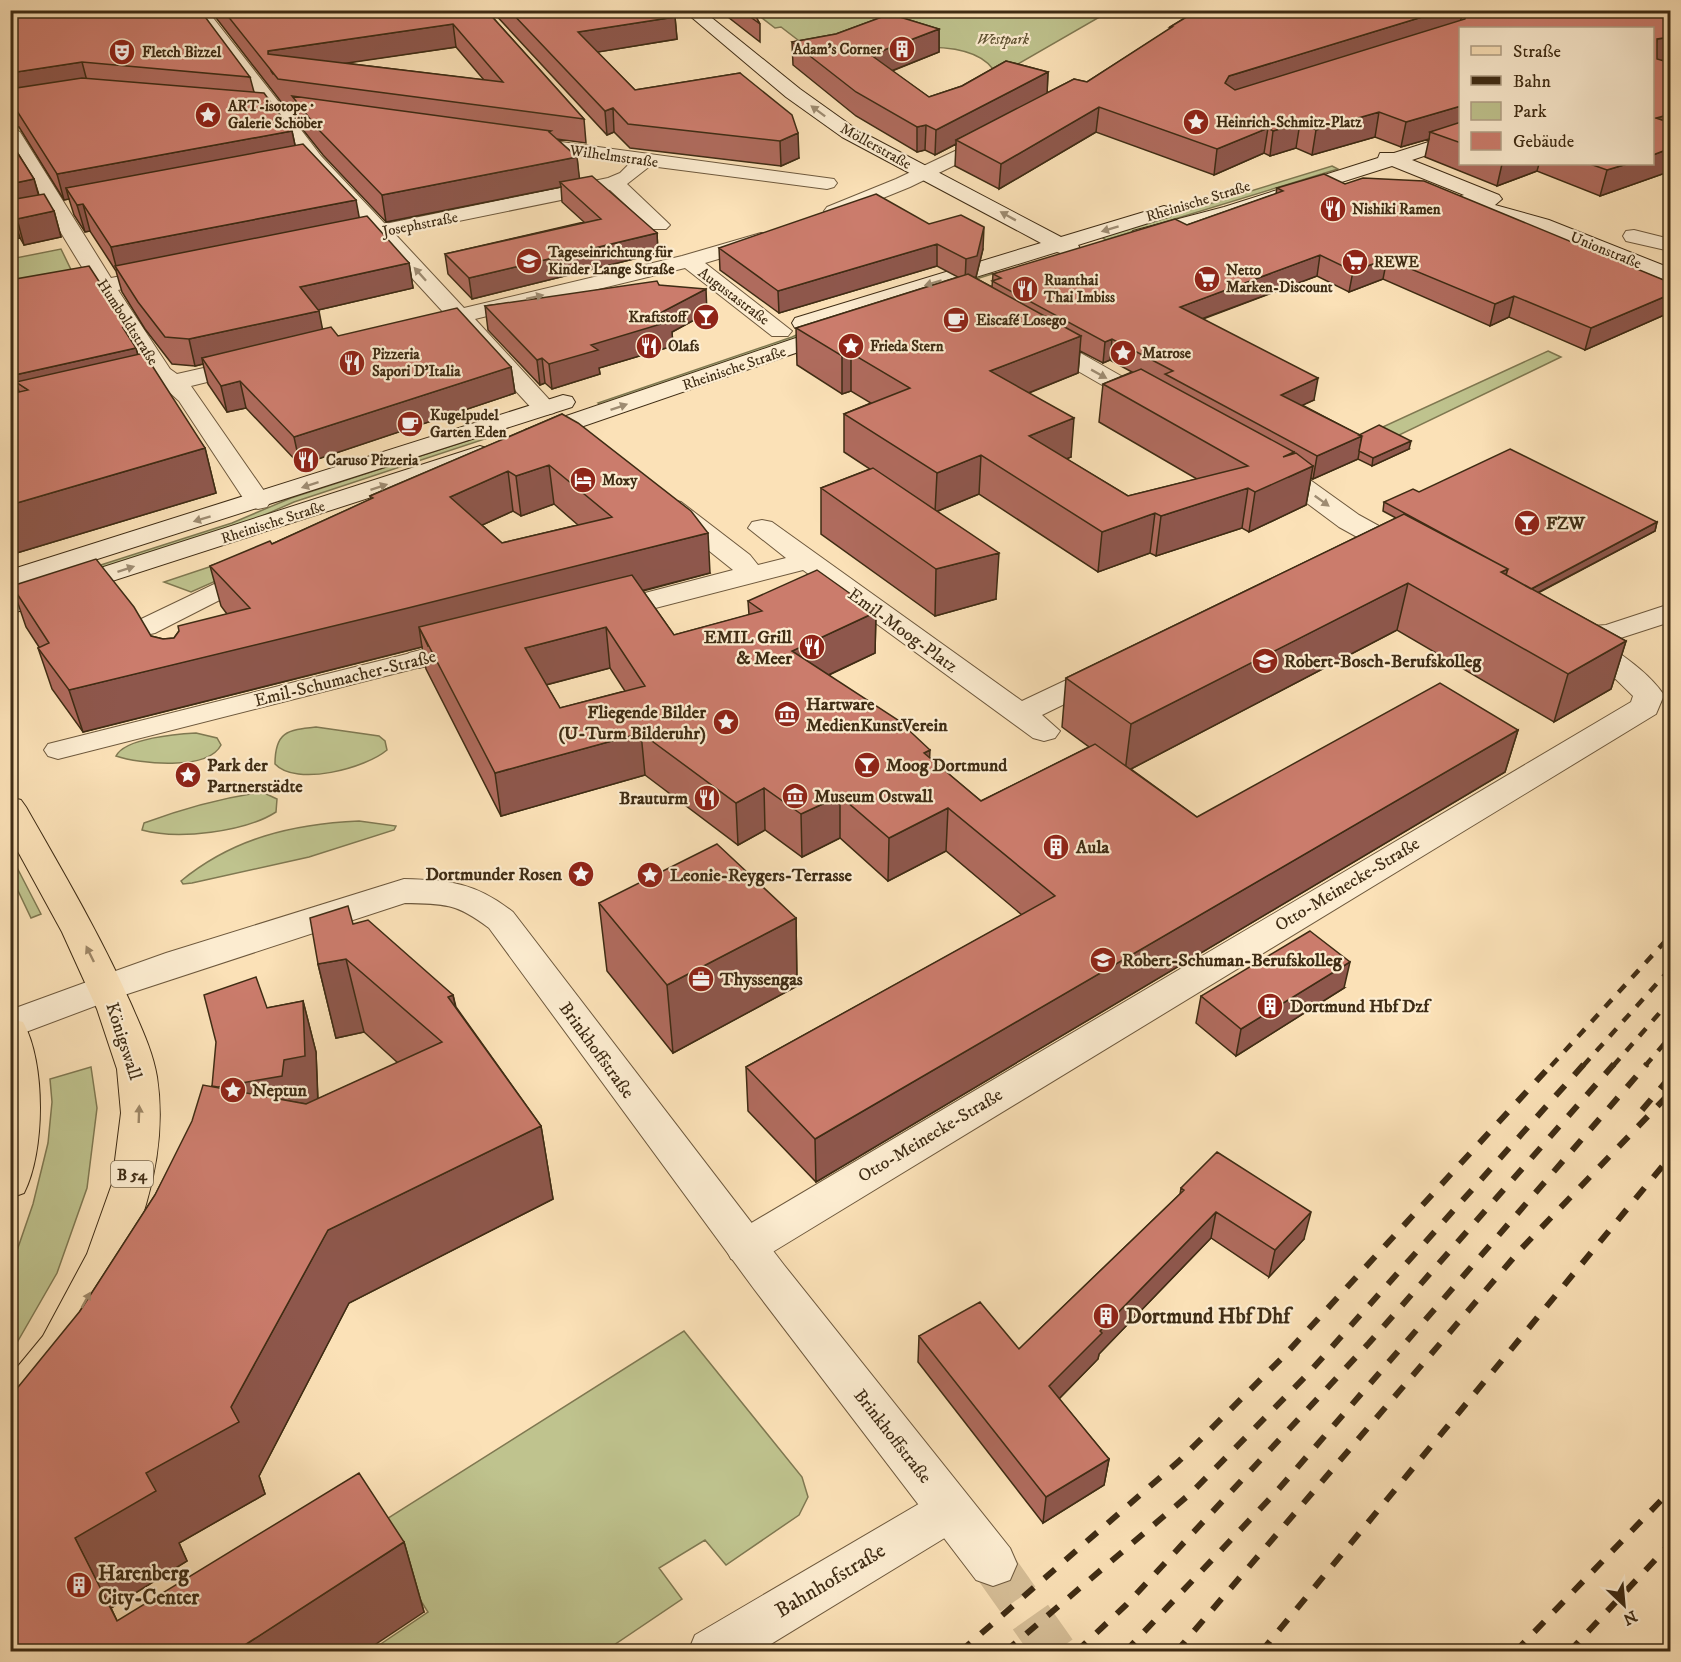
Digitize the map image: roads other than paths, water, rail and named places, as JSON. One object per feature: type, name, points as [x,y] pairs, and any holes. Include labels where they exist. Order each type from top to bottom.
[{"type":"main road","name":"Königswall","points":[[10,807],[106,988],[126,1036],[138,1079],[140,1110],[138,1140],[128,1191],[109,1254],[57,1351],[10,1409]]},
{"type":"main road","points":[[10,1032],[19,1070],[22,1113],[20,1143],[10,1182]]},
{"type":"street","points":[[198,10],[314,160],[554,417],[588,445]]},
{"type":"street","name":"Möllerstraße","points":[[671,10],[812,127],[856,158],[944,206]]},
{"type":"street","name":"Möllerstraße","points":[[691,10],[793,93],[849,133],[1079,255]]},
{"type":"street","points":[[219,105],[358,121]]},
{"type":"street","name":"Rheinische Straße","points":[[10,579],[258,501],[554,417],[960,295],[1370,158],[1459,123]]},
{"type":"street","points":[[811,220],[903,183],[1009,130]]},
{"type":"street","name":"Humboldtstraße","points":[[10,132],[49,212],[171,383],[188,396],[258,501]]},
{"type":"street","points":[[589,132],[612,156]]},
{"type":"street","points":[[1394,159],[1459,139]]},
{"type":"street","name":"Wilhelmstraße","points":[[510,141],[827,183]]},
{"type":"street","name":"Rheinische Straße","points":[[10,606],[554,417],[780,330],[1348,156]]},
{"type":"street","name":"Unionstraße","points":[[1348,156],[1394,159],[1538,218],[1542,224]]},
{"type":"street","name":"Unionstraße","points":[[1370,158],[1523,221],[1542,224],[1671,276]]},
{"type":"street","points":[[291,164],[314,160]]},
{"type":"street","name":"Josephstraße","points":[[318,244],[614,183],[627,177],[644,160]]},
{"type":"street","points":[[790,178],[794,170],[812,161]]},
{"type":"street","points":[[614,183],[659,225]]},
{"type":"street","points":[[49,212],[82,205]]},
{"type":"street","points":[[399,330],[689,261],[780,231]]},
{"type":"street","name":"Unionstraße","points":[[1634,236],[1671,245]]},
{"type":"street","points":[[1007,242],[1049,264]]},
{"type":"street","name":"Augustastraße","points":[[689,261],[780,330]]},
{"type":"street","points":[[10,305],[184,270]]},
{"type":"street","points":[[1018,327],[1170,413]]},
{"type":"street","points":[[99,400],[266,361]]},
{"type":"street","points":[[1252,458],[1297,483],[1349,521],[1433,567]]},
{"type":"street","points":[[649,491],[740,561],[747,569],[742,576]]},
{"type":"street","points":[[376,513],[407,497]]},
{"type":"street","name":"Emil-Moog-Platz","points":[[762,528],[1044,731]]},
{"type":"street","points":[[1349,554],[1381,539]]},
{"type":"street","points":[[579,618],[807,561]]},
{"type":"street","points":[[146,627],[272,565]]},
{"type":"street","points":[[123,599],[163,650]]},
{"type":"street","name":"Otto-Meinecke-Straße","points":[[746,1247],[1645,707],[1649,695],[1640,684],[1564,634],[1616,631],[1671,613]]},
{"type":"street","name":"Emil-Schumacher-Straße","points":[[58,750],[198,709],[490,641]]},
{"type":"street","points":[[1020,714],[1126,663]]},
{"type":"street","name":"Brinkhoffstraße","points":[[10,1024],[179,962],[404,891],[446,892],[478,902],[501,920],[746,1247],[993,1564]]},
{"type":"street","name":"Bahnhofstraße","points":[[712,1652],[950,1510]]},
{"type":"tunnel","points":[[993,1564],[1055,1652]]},
{"type":"railway","points":[[1551,1066],[1670,936]]},
{"type":"railway","points":[[1583,1066],[1670,969]]},
{"type":"railway","points":[[1613,1066],[1670,1001]]},
{"type":"railway","points":[[1645,1066],[1670,1037]]},
{"type":"railway","points":[[960,1652],[1179,1461],[1282,1358],[1552,1064]]},
{"type":"railway","points":[[1005,1652],[1191,1493],[1306,1376],[1584,1064]]},
{"type":"railway","points":[[1076,1652],[1126,1605],[1369,1343],[1614,1064]]},
{"type":"railway","points":[[1125,1652],[1277,1491],[1647,1064]]},
{"type":"railway","points":[[1642,1110],[1670,1077]]},
{"type":"railway","points":[[1176,1652],[1521,1249],[1670,1093]]},
{"type":"railway","points":[[1261,1652],[1670,1157]]},
{"type":"railway","points":[[1515,1652],[1670,1491]]},
{"type":"railway","points":[[1569,1652],[1670,1544]]},
{"type":"place","name":"Adam's Corner","points":[[902,49]]},
{"type":"place","name":"Fletch Bizzel","points":[[122,52]]},
{"type":"place","name":"ART-isotope · Galerie Schöber","points":[[208,115]]},
{"type":"place","name":"Heinrich-Schmitz-Platz","points":[[1196,122]]},
{"type":"place","name":"Nishiki Ramen","points":[[1333,209]]},
{"type":"place","name":"Tageseinrichtung für Kinder Lange Straße","points":[[529,261]]},
{"type":"place","name":"REWE","points":[[1355,262]]},
{"type":"place","name":"Netto Marken-Discount","points":[[1207,279]]},
{"type":"place","name":"Ruanthai Thai Imbiss","points":[[1025,289]]},
{"type":"place","name":"Kraftstoff","points":[[706,317]]},
{"type":"place","name":"Eiscafé Losego","points":[[956,320]]},
{"type":"place","name":"Olafs","points":[[649,346]]},
{"type":"place","name":"Frieda Stern","points":[[851,346]]},
{"type":"place","name":"Matrose","points":[[1123,353]]},
{"type":"place","name":"Pizzeria Sapori D'Italia","points":[[352,363]]},
{"type":"place","name":"Kugelpudel Garten Eden","points":[[410,424]]},
{"type":"place","name":"Caruso Pizzeria","points":[[306,460]]},
{"type":"place","name":"Moxy","points":[[583,480]]},
{"type":"place","name":"FZW","points":[[1527,523]]},
{"type":"place","name":"EMIL Grill & Meer","points":[[812,647]]},
{"type":"place","name":"Robert-Bosch-Berufskolleg","points":[[1265,661]]},
{"type":"place","name":"Hartware MedienKunstVerein","points":[[787,714]]},
{"type":"place","name":"Fliegende Bilder (U-Turm Bilderuhr)","points":[[726,722]]},
{"type":"place","name":"Moog Dortmund","points":[[867,765]]},
{"type":"place","name":"Park der Partnerstädte","points":[[188,775]]},
{"type":"place","name":"Museum Ostwall","points":[[795,796]]},
{"type":"place","name":"Brauturm","points":[[707,798]]},
{"type":"place","name":"Aula","points":[[1056,847]]},
{"type":"place","name":"Dortmunder Rosen","points":[[581,874]]},
{"type":"place","name":"Leonie-Reygers-Terrasse","points":[[650,875]]},
{"type":"place","name":"Robert-Schuman-Berufskolleg","points":[[1103,960]]},
{"type":"place","name":"Thyssengas","points":[[701,979]]},
{"type":"place","name":"Dortmund Hbf Dzf","points":[[1270,1006]]},
{"type":"place","name":"Neptun","points":[[233,1090]]},
{"type":"place","name":"Dortmund Hbf Dhf","points":[[1106,1316]]},
{"type":"place","name":"Harenberg City-Center","points":[[79,1585]]},
{"type":"park label","name":"Westpark","points":[[1003,39]]}]
